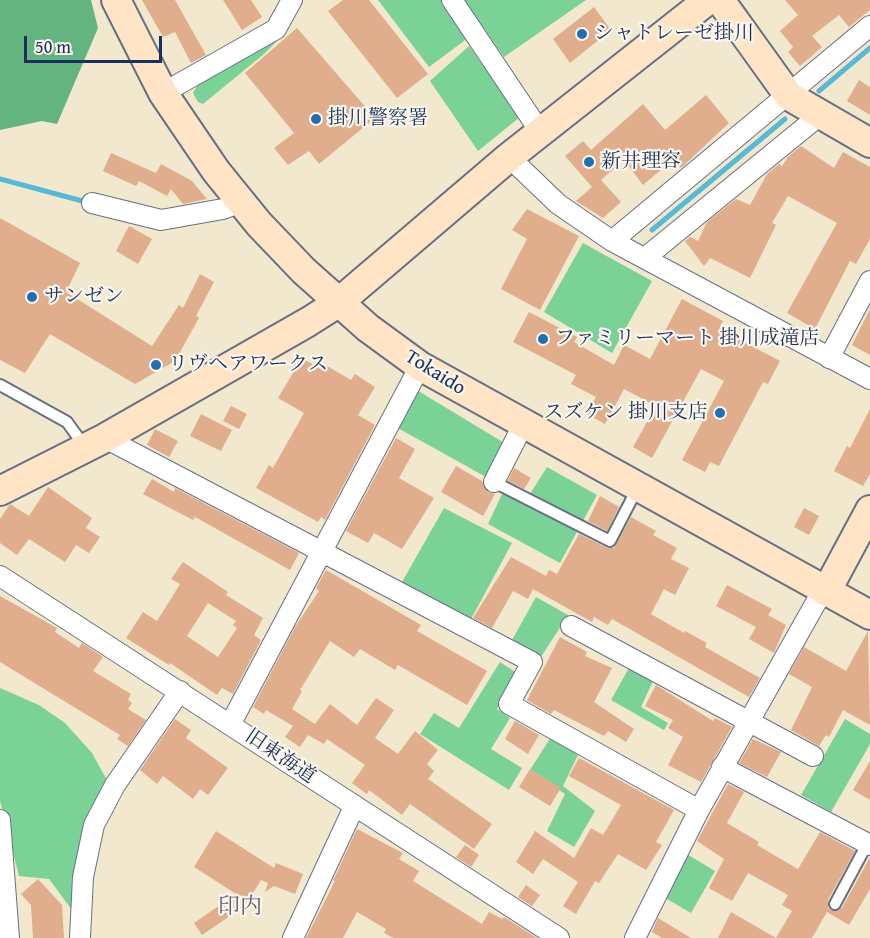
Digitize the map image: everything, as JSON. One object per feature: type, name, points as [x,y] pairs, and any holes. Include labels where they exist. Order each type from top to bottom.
[{"type":"street","name":"Tokaido","points":[[116,0],[163,93],[191,136],[259,224],[338,303],[420,366],[638,489],[870,615]]},
{"type":"street","points":[[163,93],[276,29],[292,0]]},
{"type":"street","points":[[452,0],[541,133]]},
{"type":"street","points":[[8,483],[95,442],[299,328],[338,303],[509,158],[708,0]]},
{"type":"street","points":[[720,0],[789,96],[870,143]]},
{"type":"street","points":[[612,241],[789,96],[870,26]]},
{"type":"street","points":[[646,257],[820,115]]},
{"type":"street","points":[[509,158],[558,204],[612,241],[646,257],[870,379]]},
{"type":"street","points":[[92,203],[161,220],[223,209],[241,202]]},
{"type":"street","points":[[829,358],[870,281]]},
{"type":"street","points":[[231,723],[420,366]]},
{"type":"street","points":[[494,482],[523,425]]},
{"type":"street","points":[[95,442],[321,553],[532,662],[508,704],[699,810]]},
{"type":"street","points":[[635,938],[722,767],[870,510]]},
{"type":"street","name":"旧東海道","points":[[0,576],[231,723],[354,807],[559,938]]},
{"type":"street","points":[[571,626],[813,756]]},
{"type":"street","points":[[80,938],[83,877],[94,825],[115,785],[180,691]]},
{"type":"street","points":[[722,767],[869,845]]},
{"type":"street","points":[[293,938],[354,807]]},
{"type":"street","points":[[0,820],[9,938]]},
{"type":"lane","points":[[0,385],[67,422],[95,442]]},
{"type":"lane","points":[[494,482],[610,542],[638,489]]},
{"type":"lane","points":[[835,904],[869,845]]},
{"type":"green space","points":[[0,0],[91,0],[98,28],[57,124],[42,121],[0,130]]},
{"type":"green space","points":[[378,0],[445,0],[468,38],[429,67]]},
{"type":"green space","points":[[464,0],[586,0],[504,57]]},
{"type":"green space","points":[[281,33],[284,34],[264,54],[203,104],[198,102],[193,93],[197,86]]},
{"type":"green space","points":[[469,46],[520,117],[478,151],[430,81]]},
{"type":"green space","points":[[583,243],[652,281],[612,353],[544,312]]},
{"type":"green space","points":[[415,389],[506,444],[486,477],[396,427]]},
{"type":"green space","points":[[547,467],[597,495],[560,563],[488,524],[503,492],[525,502]]},
{"type":"green space","points":[[444,508],[512,543],[470,621],[402,582]]},
{"type":"green space","points":[[536,597],[568,615],[541,657],[512,640]]},
{"type":"green space","points":[[500,662],[518,674],[497,709],[510,718],[491,749],[522,768],[509,790],[420,734],[434,713],[459,728]]},
{"type":"green space","points":[[629,668],[653,681],[641,707],[668,723],[664,730],[611,700]]},
{"type":"green space","points":[[0,688],[39,705],[65,723],[92,753],[108,782],[81,922],[49,879],[19,876],[0,801]]},
{"type":"green space","points":[[845,719],[870,734],[870,744],[831,812],[801,795]]},
{"type":"green space","points":[[551,737],[578,755],[563,786],[595,811],[574,847],[547,831],[565,794],[530,770]]},
{"type":"green space","points":[[685,853],[715,871],[691,913],[660,895]]},
{"type":"building","points":[[142,0],[175,0],[206,55],[191,63],[175,32],[163,37]]},
{"type":"building","points":[[223,0],[251,0],[262,17],[242,30]]},
{"type":"building","points":[[343,0],[369,0],[428,74],[397,98],[328,11]]},
{"type":"building","points":[[785,0],[870,0],[870,10],[849,27],[839,15],[812,36],[822,47],[800,66],[788,52],[793,47],[780,31],[798,15]]},
{"type":"building","name":"シャトレーゼ掛川","points":[[594,7],[611,30],[570,63],[553,39]]},
{"type":"building","points":[[297,28],[375,118],[319,164],[309,151],[288,165],[274,148],[294,133],[245,73]]},
{"type":"building","points":[[859,80],[870,87],[870,115],[847,101]]},
{"type":"building","points":[[706,95],[729,123],[681,168],[674,159],[643,185],[624,160],[601,180],[621,202],[603,218],[576,201],[592,187],[565,156],[583,141],[591,150],[643,104],[665,130]]},
{"type":"building","points":[[801,146],[834,168],[843,152],[870,167],[870,239],[856,264],[850,261],[815,329],[787,313],[837,223],[788,196],[772,223],[776,225],[750,278],[710,258],[704,266],[685,241],[690,237],[698,241],[707,222],[736,199],[750,205],[767,174],[779,164],[782,166],[788,157]]},
{"type":"building","points":[[111,153],[156,173],[161,164],[192,181],[207,199],[183,204],[171,189],[167,196],[139,181],[136,186],[103,171]]},
{"type":"building","points":[[527,209],[579,236],[540,310],[501,289],[527,239],[512,230]]},
{"type":"building","points":[[0,218],[80,263],[66,292],[152,346],[179,305],[183,308],[200,274],[214,282],[196,316],[199,318],[175,361],[135,384],[50,334],[25,373],[0,360]]},
{"type":"building","points":[[129,226],[152,239],[138,264],[116,251]]},
{"type":"building","points":[[682,299],[723,321],[719,329],[780,361],[768,384],[763,382],[719,466],[710,462],[705,472],[682,460],[724,381],[701,369],[652,458],[633,447],[656,406],[624,389],[605,424],[587,414],[596,397],[571,384],[576,375],[513,342],[529,312],[577,337],[574,342],[614,365],[624,345],[650,359]]},
{"type":"building","points":[[870,309],[870,355],[852,345]]},
{"type":"building","points":[[302,358],[324,371],[327,366],[351,380],[355,374],[375,387],[358,415],[375,425],[325,520],[321,517],[318,522],[256,488],[269,465],[273,468],[304,413],[278,398]]},
{"type":"building","points":[[231,406],[247,414],[239,429],[223,421]]},
{"type":"building","points":[[870,409],[870,474],[863,486],[834,471],[847,446],[850,448]]},
{"type":"building","points":[[201,414],[232,430],[221,451],[190,436]]},
{"type":"building","points":[[155,429],[178,441],[169,457],[147,445]]},
{"type":"building","points":[[396,438],[415,449],[399,478],[434,498],[402,549],[374,533],[368,543],[346,531]]},
{"type":"building","points":[[456,466],[482,481],[488,492],[495,494],[483,516],[441,492]]},
{"type":"building","points":[[514,468],[531,478],[524,489],[508,481]]},
{"type":"building","points":[[152,479],[174,492],[175,488],[299,553],[290,570],[195,517],[193,520],[143,494]]},
{"type":"building","points":[[48,487],[92,518],[86,528],[100,537],[89,553],[76,545],[65,562],[29,539],[17,555],[0,543],[0,519],[10,504],[29,516]]},
{"type":"building","points":[[600,496],[619,507],[607,531],[588,521]]},
{"type":"building","points":[[804,508],[819,516],[809,535],[794,527]]},
{"type":"building","points":[[631,517],[656,531],[653,535],[677,548],[671,559],[689,568],[675,595],[664,589],[651,614],[707,643],[705,647],[760,678],[749,697],[612,619],[608,625],[594,617],[592,622],[533,589],[528,599],[513,591],[492,628],[473,618],[511,557],[546,576],[549,570],[557,574],[579,534],[607,548],[614,548]]},
{"type":"building","points":[[183,562],[228,592],[226,595],[263,618],[254,635],[261,640],[233,694],[222,688],[217,695],[170,663],[169,665],[126,638],[143,612],[157,621],[180,584],[171,579]],"holes":[[[208,603],[236,621],[233,625],[237,628],[218,657],[187,636]]]},
{"type":"building","points":[[326,570],[421,625],[417,631],[487,671],[467,705],[398,665],[395,670],[360,649],[354,657],[330,641],[300,690],[302,691],[292,709],[315,724],[330,704],[357,725],[376,698],[394,710],[375,738],[398,754],[415,731],[438,750],[427,764],[434,771],[428,779],[492,824],[474,849],[410,804],[402,815],[369,790],[367,794],[352,783],[365,765],[327,739],[324,744],[308,735],[300,747],[285,737],[293,726],[266,710],[264,714],[253,707],[295,627],[319,591],[316,588]]},
{"type":"building","points":[[727,585],[772,609],[768,615],[786,625],[774,653],[749,639],[756,627],[716,606]]},
{"type":"building","points":[[0,596],[57,628],[55,632],[79,648],[82,643],[103,657],[93,671],[131,694],[128,700],[132,703],[128,709],[146,720],[128,746],[117,739],[120,735],[0,662]]},
{"type":"building","points":[[868,631],[870,725],[843,710],[829,737],[826,735],[819,746],[791,730],[812,687],[789,674],[804,647],[846,671]]},
{"type":"building","points":[[560,637],[587,652],[585,656],[612,668],[594,702],[634,729],[626,742],[608,731],[604,736],[554,710],[551,714],[527,700]]},
{"type":"building","points":[[656,685],[713,721],[715,718],[732,727],[701,782],[668,765],[683,737],[668,728],[673,720],[645,706]]},
{"type":"building","points":[[175,719],[191,730],[186,738],[228,768],[208,795],[200,789],[193,799],[163,776],[157,784],[140,770]]},
{"type":"building","points":[[515,721],[539,735],[528,754],[505,739]]},
{"type":"building","points":[[753,739],[781,752],[767,777],[739,763]]},
{"type":"building","points":[[579,758],[674,810],[656,842],[662,845],[646,870],[618,854],[599,883],[595,881],[576,914],[563,906],[578,882],[543,859],[533,874],[516,862],[535,831],[574,858],[591,828],[603,835],[621,805],[569,776]]},
{"type":"building","points":[[870,761],[870,800],[853,790]]},
{"type":"building","points":[[530,769],[561,788],[550,806],[519,787]]},
{"type":"building","points":[[728,784],[744,792],[727,823],[759,842],[757,845],[798,869],[820,832],[855,851],[828,900],[828,907],[832,911],[842,908],[870,857],[870,889],[849,925],[827,912],[812,938],[776,938],[792,911],[782,905],[788,895],[748,873],[732,901],[709,888],[724,859],[697,841]]},
{"type":"building","points":[[357,829],[403,853],[399,859],[419,871],[413,881],[482,924],[489,912],[502,919],[504,917],[537,938],[393,938],[384,933],[386,929],[357,912],[343,938],[306,938],[335,881],[333,881]]},
{"type":"building","points":[[216,831],[274,868],[276,863],[303,874],[295,894],[274,886],[265,892],[268,883],[261,880],[246,905],[202,935],[194,923],[236,894],[194,867]]},
{"type":"building","points":[[465,845],[479,855],[471,867],[456,857]]},
{"type":"building","points":[[38,879],[62,905],[64,938],[33,938],[31,905],[21,894]]},
{"type":"building","points":[[526,885],[540,895],[532,906],[518,897]]},
{"type":"building","points":[[731,912],[776,938],[718,938]]},
{"type":"building","points":[[658,918],[691,938],[662,938],[652,932]]},
{"type":"waterway","points":[[819,91],[870,48]]},
{"type":"waterway","points":[[652,230],[785,119]]},
{"type":"waterway","points":[[0,179],[86,202]]},
{"type":"place","name":"シャトレーゼ掛川","points":[[582,34]]},
{"type":"place","name":"掛川警察署","points":[[316,119]]},
{"type":"place","name":"新井理容","points":[[589,162]]},
{"type":"place","name":"サンゼン","points":[[32,297]]},
{"type":"place","name":"ファミリーマート 掛川成滝店","points":[[543,339]]},
{"type":"place","name":"リヴヘアワークス","points":[[156,365]]},
{"type":"place","name":"スズケン 掛川支店","points":[[720,413]]},
{"type":"district","name":"印内","points":[[240,907]]}]
